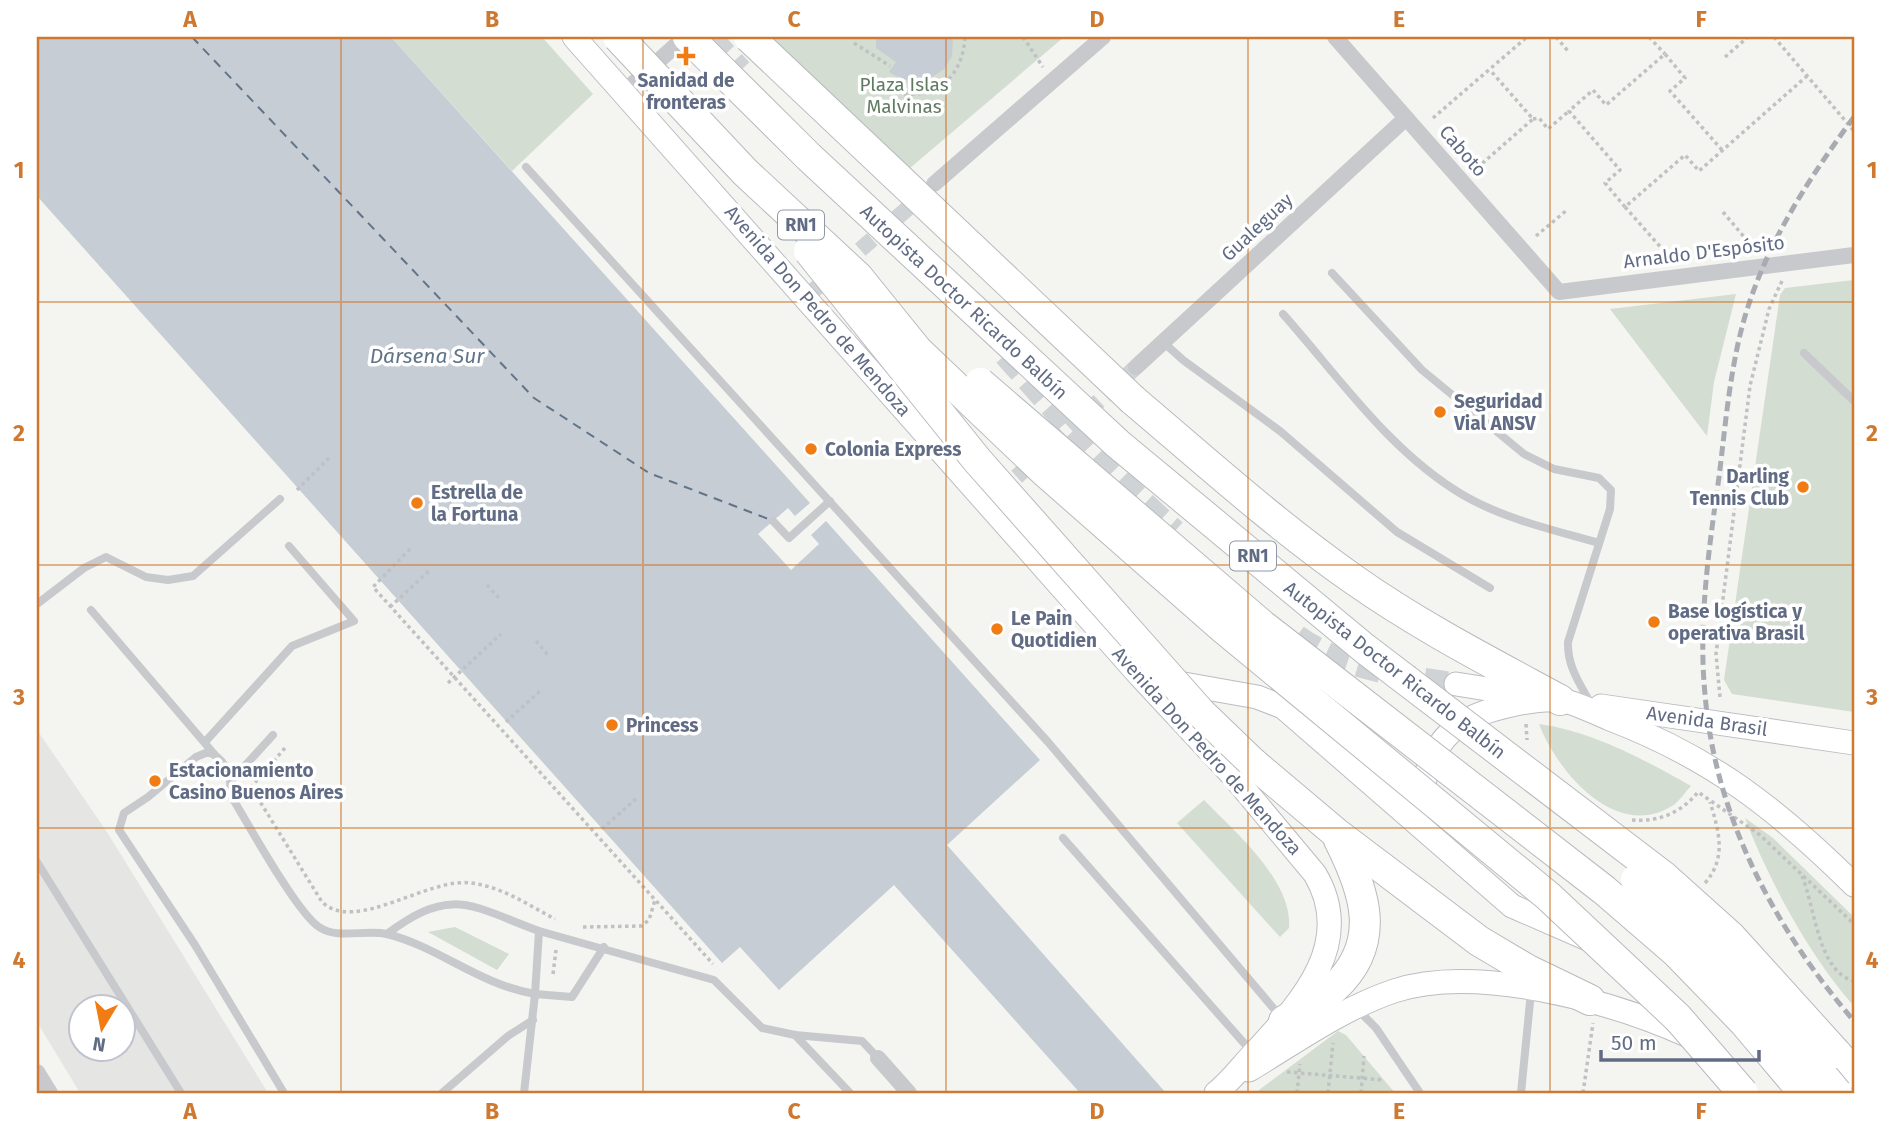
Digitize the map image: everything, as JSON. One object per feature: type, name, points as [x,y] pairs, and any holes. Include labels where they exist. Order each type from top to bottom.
[{"type":"highway","name":"RN1","points":[[618,37],[745,172],[858,277],[917,350],[1044,471],[1224,629],[1548,895],[1678,1018],[1743,1093]]},
{"type":"highway","name":"Autopista Doctor Ricardo Balbín","points":[[686,37],[809,157],[1118,444],[1317,611],[1618,841],[1697,906],[1788,997],[1854,1073]]},
{"type":"highway","points":[[749,37],[1133,400],[1258,506],[1354,580],[1435,631],[1560,700]]},
{"type":"highway","points":[[745,172],[977,460],[1201,713],[1336,833],[1467,932],[1513,962],[1590,999]]},
{"type":"highway","points":[[858,277],[1220,590],[1420,750],[1604,890],[1656,935],[1744,1022],[1804,1093]]},
{"type":"highway","points":[[1482,739],[1499,774],[1634,878],[1736,972],[1837,1093]]},
{"type":"highway","points":[[1284,1021],[1333,989],[1344,977],[1360,947],[1366,913],[1358,877],[1336,833]]},
{"type":"main road","name":"Avenida Don Pedro de Mendoza","points":[[574,37],[1140,676],[1270,818],[1308,864],[1323,890],[1328,916],[1323,958],[1306,995],[1224,1087]]},
{"type":"main road","points":[[1140,676],[1257,696],[1276,703],[1521,912],[1630,958],[1758,1093]]},
{"type":"main road","points":[[1456,684],[1560,700],[1633,728],[1718,771],[1797,829],[1854,885]]},
{"type":"main road","points":[[1439,841],[1426,815],[1423,787],[1431,759],[1444,738],[1463,723],[1490,710],[1560,700]]},
{"type":"main road","name":"Avenida Brasil","points":[[1560,700],[1854,743]]},
{"type":"main road","points":[[1224,1087],[1392,992],[1432,983],[1532,989],[1590,999],[1641,1014],[1718,1049]]},
{"type":"street","points":[[624,92],[686,37]]},
{"type":"street","points":[[934,184],[1103,37]]},
{"type":"street","name":"Caboto","points":[[1335,37],[1559,292]]},
{"type":"street","name":"Gualeguay","points":[[1136,367],[1406,117]]},
{"type":"street","name":"Arnaldo D'Espósito","points":[[1559,292],[1854,255]]},
{"type":"street","points":[[878,1058],[909,1093]]},
{"type":"street","points":[[37,1072],[50,1093]]},
{"type":"lane","points":[[526,167],[1048,742],[1284,1021]]},
{"type":"lane","points":[[1332,273],[1422,370],[1524,454],[1554,469],[1599,478],[1611,490],[1610,509],[1568,642],[1572,669],[1591,704]]},
{"type":"lane","points":[[1283,314],[1409,457],[1465,496],[1519,519],[1599,543]]},
{"type":"lane","points":[[1163,342],[1183,360],[1280,431],[1397,532],[1490,588]]},
{"type":"lane","points":[[1804,353],[1854,401]]},
{"type":"lane","points":[[37,604],[84,568],[106,557],[146,577],[168,580],[193,576],[280,499]]},
{"type":"lane","points":[[773,521],[789,538],[830,501]]},
{"type":"lane","points":[[205,742],[215,726],[292,646],[354,621],[289,546]]},
{"type":"lane","points":[[91,610],[227,768],[231,781],[230,794],[312,921],[336,933],[387,934],[506,989],[535,994],[572,997],[604,947]]},
{"type":"lane","points":[[231,781],[273,735]]},
{"type":"lane","points":[[215,755],[208,752],[196,757],[148,797],[135,804],[124,813],[119,830],[195,945],[284,1093]]},
{"type":"lane","points":[[1063,838],[1253,1053]]},
{"type":"lane","points":[[37,862],[181,1093]]},
{"type":"lane","points":[[387,934],[413,915],[432,906],[470,903],[539,931],[604,947],[714,980],[762,1028],[795,1035],[862,1041],[878,1058]]},
{"type":"lane","points":[[524,1093],[533,1020],[539,931]]},
{"type":"lane","points":[[1521,1093],[1532,989]]},
{"type":"lane","points":[[1359,1010],[1376,1028],[1420,1093]]},
{"type":"lane","points":[[442,1093],[508,1037],[533,1020]]},
{"type":"lane","points":[[795,1035],[850,1093]]},
{"type":"path","points":[[867,75],[881,88],[899,95],[919,95],[937,89],[957,71],[964,54],[965,37]]},
{"type":"path","points":[[1023,37],[1054,80]]},
{"type":"path","points":[[1433,118],[1527,37]]},
{"type":"path","points":[[1556,37],[1568,51]]},
{"type":"path","points":[[1649,37],[1685,78],[1670,91],[1722,150]]},
{"type":"path","points":[[1725,57],[1748,37]]},
{"type":"path","points":[[1774,37],[1854,131]]},
{"type":"path","points":[[854,43],[890,66]]},
{"type":"path","points":[[1477,168],[1534,119],[1539,118],[1548,129],[1593,90],[1606,105],[1664,54]]},
{"type":"path","points":[[1490,70],[1534,119]]},
{"type":"path","points":[[1625,206],[1685,155],[1699,171],[1807,76]]},
{"type":"path","points":[[1569,111],[1620,170],[1605,183],[1674,262]]},
{"type":"path","points":[[1536,236],[1567,210]]},
{"type":"path","points":[[1723,212],[1751,245],[1751,253]]},
{"type":"path","points":[[1720,697],[1716,654],[1750,386],[1769,309],[1790,263]]},
{"type":"path","points":[[297,491],[329,458]]},
{"type":"path","points":[[410,549],[373,587],[714,966]]},
{"type":"path","points":[[390,607],[430,570]]},
{"type":"path","points":[[487,585],[500,599]]},
{"type":"path","points":[[448,683],[501,634]]},
{"type":"path","points":[[537,641],[548,655]]},
{"type":"path","points":[[506,722],[540,691]]},
{"type":"path","points":[[285,748],[251,787],[322,902],[330,910],[349,913],[437,886],[472,883],[514,896],[559,920]]},
{"type":"path","points":[[1698,792],[1760,835],[1854,924]]},
{"type":"path","points":[[602,829],[637,798]]},
{"type":"path","points":[[1801,873],[1827,959],[1842,977],[1854,981]]},
{"type":"path","points":[[580,926],[642,926],[649,920],[654,900]]},
{"type":"path","points":[[1328,1093],[1335,1027],[1359,1010]]},
{"type":"path","points":[[1361,1093],[1364,1056]]},
{"type":"path","points":[[1297,1093],[1301,1057]]},
{"type":"path","points":[[1279,1071],[1384,1080]]},
{"type":"shaded area","points":[[37,730],[107,832],[268,1093],[80,1093],[37,1022]]},
{"type":"green space","points":[[391,37],[542,37],[593,94],[512,171]]},
{"type":"green space","name":"Plaza Islas Malvinas","points":[[756,37],[1064,37],[903,174]]},
{"type":"green space","name":"Darling Tennis Club","points":[[1854,280],[1854,712],[1732,694],[1724,680],[1780,295],[1785,288]]},
{"type":"green space","points":[[1736,294],[1714,382],[1707,436],[1610,309]]},
{"type":"green space","points":[[1539,724],[1599,740],[1691,786],[1675,804],[1651,814],[1630,815],[1610,808],[1591,796],[1574,780],[1559,762]]},
{"type":"green space","points":[[1204,800],[1260,858],[1282,893],[1288,910],[1289,928],[1280,937],[1177,823]]},
{"type":"green space","points":[[1745,818],[1773,838],[1854,917],[1854,1006],[1822,965],[1792,917]]},
{"type":"green space","points":[[455,927],[509,954],[497,970],[428,932]]},
{"type":"green space","points":[[1338,1031],[1346,1035],[1395,1093],[1255,1093]]},
{"type":"water","name":"Dársena Sur","points":[[37,37],[391,37],[810,503],[795,516],[788,508],[758,534],[791,570],[819,544],[811,535],[826,521],[1040,760],[947,845],[1166,1093],[1080,1093],[894,885],[779,990],[740,947],[722,963],[37,196]]},
{"type":"water","points":[[876,37],[953,37],[952,56],[945,68],[932,77],[918,81],[904,79],[889,72],[896,62],[876,48]]},
{"type":"ferry route","points":[[192,37],[534,398],[649,473],[771,520]]},
{"type":"tunnel","points":[[710,37],[741,70]]},
{"type":"tunnel","points":[[806,297],[923,195]]},
{"type":"tunnel","points":[[1005,355],[1109,468],[1175,531]]},
{"type":"tunnel","points":[[999,493],[1136,367]]},
{"type":"tunnel","points":[[1297,636],[1353,664],[1393,674],[1456,684]]},
{"type":"railway","points":[[1854,117],[1802,192],[1787,219],[1760,273],[1741,331],[1730,386],[1712,531],[1703,640],[1705,694],[1711,740],[1721,784],[1736,827],[1775,910],[1825,986],[1854,1021]]},
{"type":"place","name":"Sanidad de fronteras","points":[[686,56]]},
{"type":"place","name":"Seguridad Vial ANSV","points":[[1440,412]]},
{"type":"place","name":"Colonia Express","points":[[811,449]]},
{"type":"place","name":"Darling Tennis Club","points":[[1803,487]]},
{"type":"place","name":"Estrella de la Fortuna","points":[[417,503]]},
{"type":"place","name":"Base logística y operativa Brasil","points":[[1654,622]]},
{"type":"place","name":"Le Pain Quotidien","points":[[997,629]]},
{"type":"place","name":"Princess","points":[[612,725]]},
{"type":"place","name":"Estacionamiento Casino Buenos Aires","points":[[155,781]]}]
